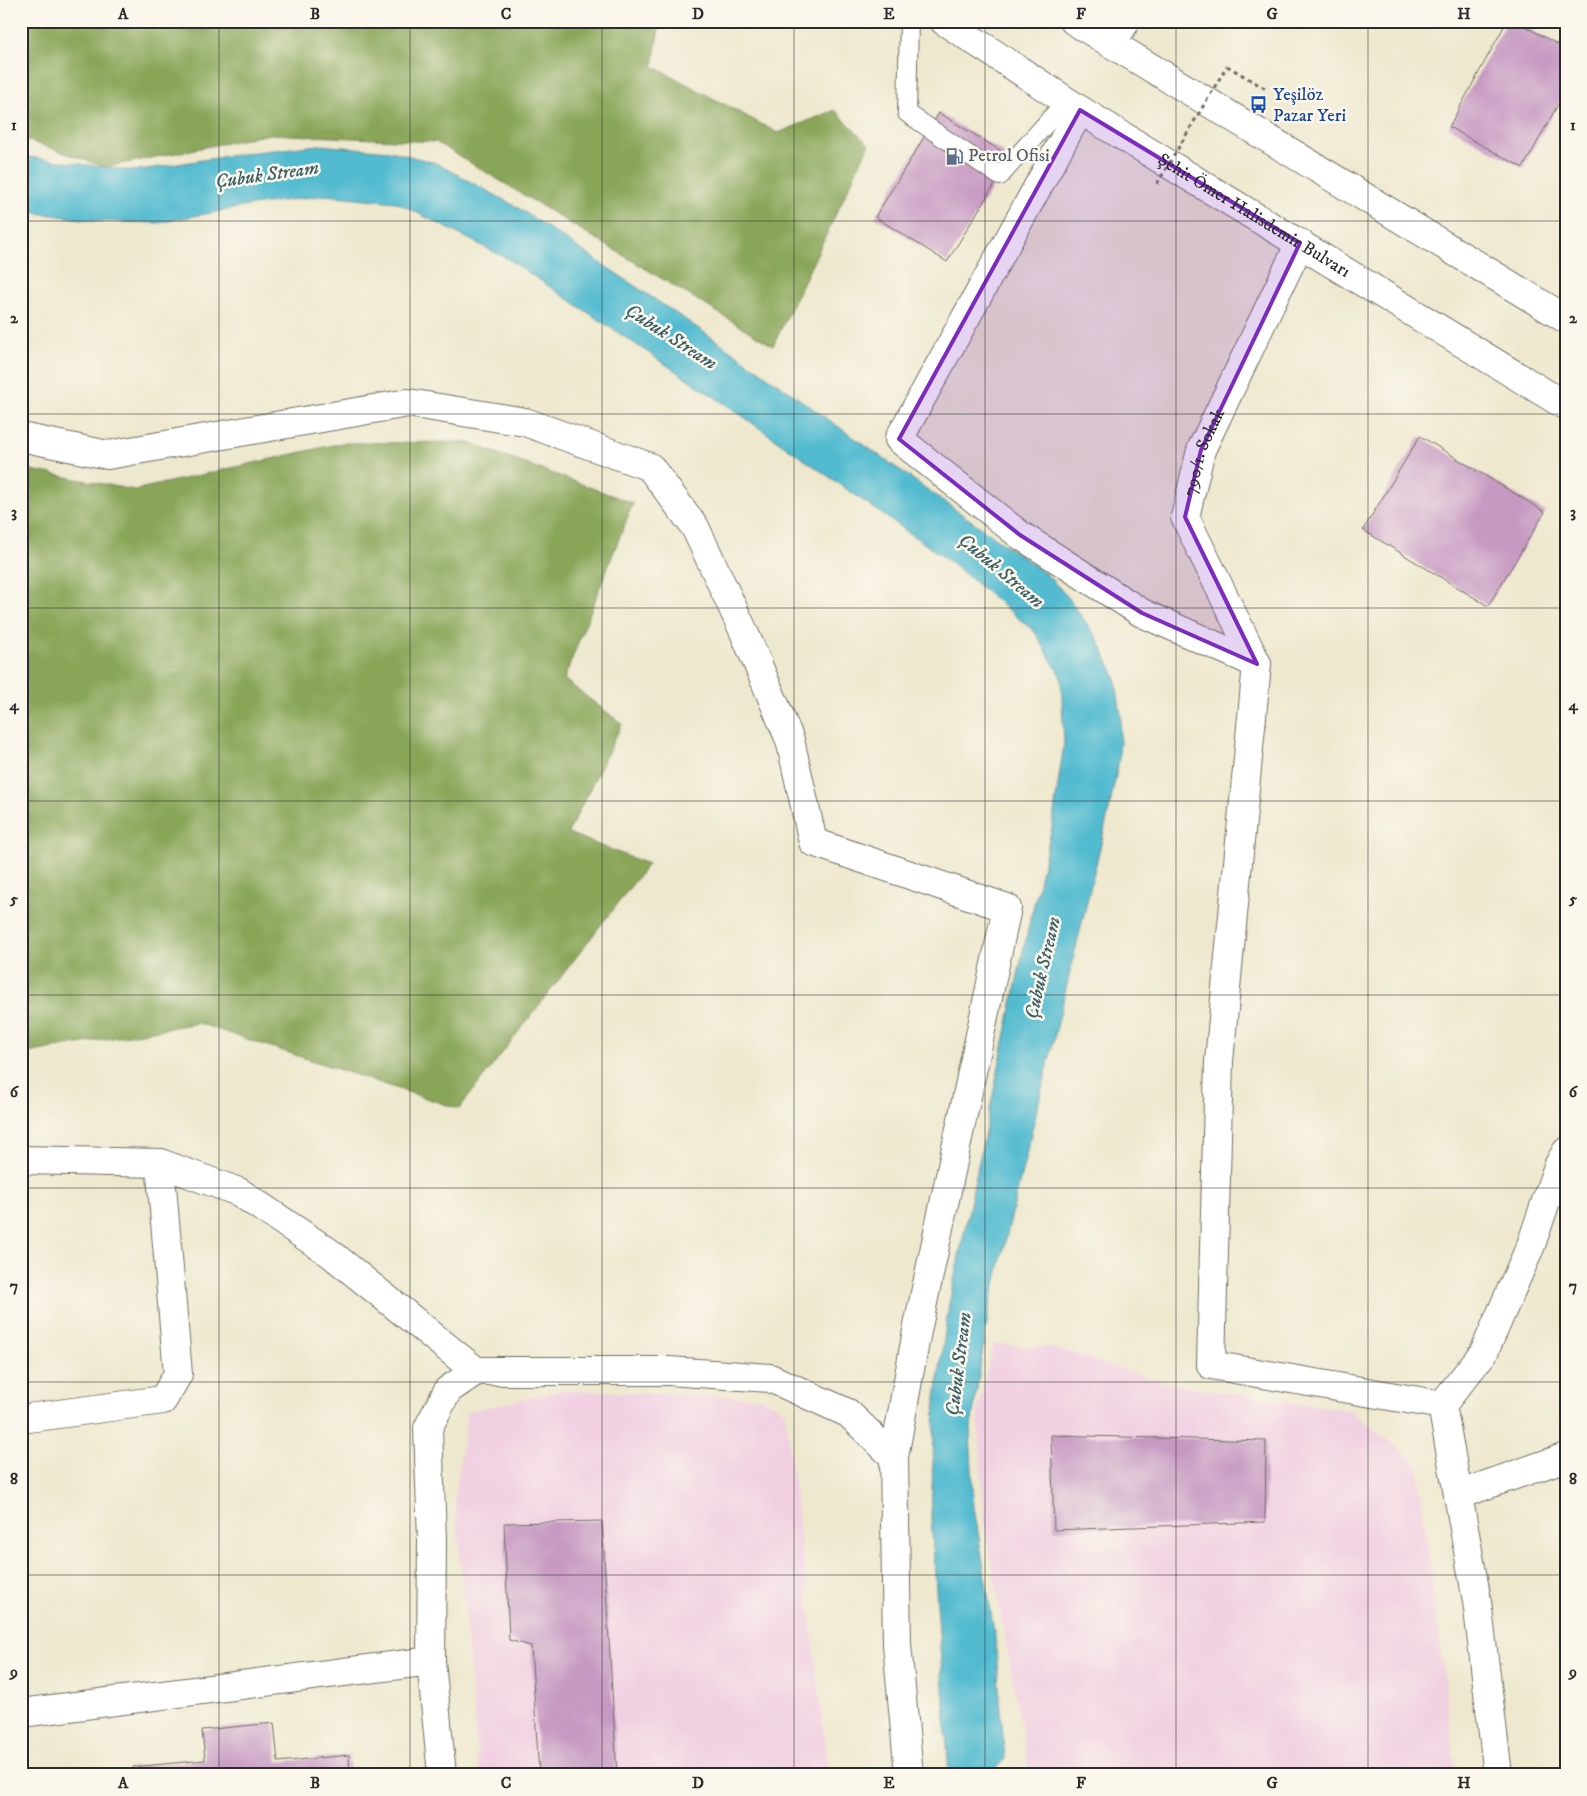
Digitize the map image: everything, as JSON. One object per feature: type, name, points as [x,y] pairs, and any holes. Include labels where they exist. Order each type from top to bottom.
[{"type":"main road","name":"Şehit Ömer Halisdemir Bulvarı","points":[[944,21],[1073,105],[1566,406]]},
{"type":"main road","points":[[1074,21],[1566,319]]},
{"type":"main road","points":[[1111,44],[1126,21]]},
{"type":"main road","points":[[1073,105],[899,439],[1020,535],[1142,613],[1257,664],[1219,1061],[1211,1365],[1442,1405]]},
{"type":"main road","name":"790/1. Sokak","points":[[1257,664],[1185,517],[1202,450],[1300,243]]},
{"type":"main road","points":[[21,437],[108,455],[408,403],[525,422],[650,467],[695,527],[744,632],[790,740],[813,842],[1007,908],[917,1331],[894,1457],[898,1644],[909,1775]]},
{"type":"main road","points":[[1498,1775],[1477,1601],[1442,1405],[1484,1352],[1531,1245],[1558,1166],[1566,1152]]},
{"type":"main road","points":[[21,1160],[160,1163],[239,1192],[330,1253],[476,1371]]},
{"type":"main road","points":[[21,1419],[163,1400],[178,1374],[160,1163]]},
{"type":"main road","points":[[442,1775],[431,1661],[432,1539],[428,1428],[448,1390],[476,1371],[669,1371],[770,1378],[848,1413],[894,1457]]},
{"type":"main road","points":[[1458,1495],[1566,1457]]},
{"type":"main road","points":[[21,1713],[431,1661]]},
{"type":"lane","points":[[909,21],[907,113],[1000,176],[1073,105]]},
{"type":"path","points":[[1157,184],[1227,66],[1266,89]]},
{"type":"highlighted area","points":[[1080,110],[1300,243],[1201,450],[1185,517],[1257,664],[1142,613],[1020,535],[899,439]]},
{"type":"shaded area","points":[[993,1344],[1054,1348],[1170,1384],[1348,1410],[1417,1462],[1456,1775],[1030,1775],[984,1522],[978,1409]]},
{"type":"shaded area","points":[[562,1390],[762,1398],[785,1411],[829,1775],[479,1775],[455,1499],[467,1412]]},
{"type":"green space","points":[[21,21],[660,21],[653,66],[778,133],[835,110],[869,145],[773,346],[436,142],[270,134],[106,167],[21,138]]},
{"type":"green space","points":[[467,442],[633,503],[564,679],[622,724],[568,833],[648,864],[459,1109],[198,1023],[21,1054],[21,468],[134,490],[342,443]]},
{"type":"water","name":"Çubuk Stream","points":[[319,145],[390,151],[436,163],[517,207],[726,347],[1045,573],[1067,596],[1097,638],[1115,676],[1121,715],[1119,760],[1109,810],[989,1309],[970,1434],[974,1507],[995,1638],[1005,1760],[997,1768],[998,1775],[949,1775],[931,1517],[935,1404],[949,1304],[1024,947],[1052,827],[1064,743],[1061,677],[1035,632],[952,563],[728,406],[508,259],[396,202],[326,195],[252,205],[158,223],[98,221],[21,211],[21,156],[134,171],[247,153]]},
{"type":"building","points":[[1507,21],[1515,21],[1566,49],[1566,90],[1523,168],[1449,127]]},
{"type":"building","points":[[939,113],[1011,157],[947,262],[875,217]]},
{"type":"building","points":[[1420,436],[1545,512],[1488,606],[1363,530]]},
{"type":"building","points":[[1051,1435],[1266,1441],[1265,1522],[1054,1530]]},
{"type":"building","points":[[602,1521],[617,1775],[539,1775],[531,1646],[509,1640],[504,1523]]},
{"type":"building","points":[[274,1723],[278,1762],[349,1755],[350,1775],[133,1775],[133,1767],[205,1760],[202,1730]]},
{"type":"place","name":"Yeşilöz Pazar Yeri","points":[[1259,105]]},
{"type":"place","name":"Petrol Ofisi","points":[[954,156]]}]
